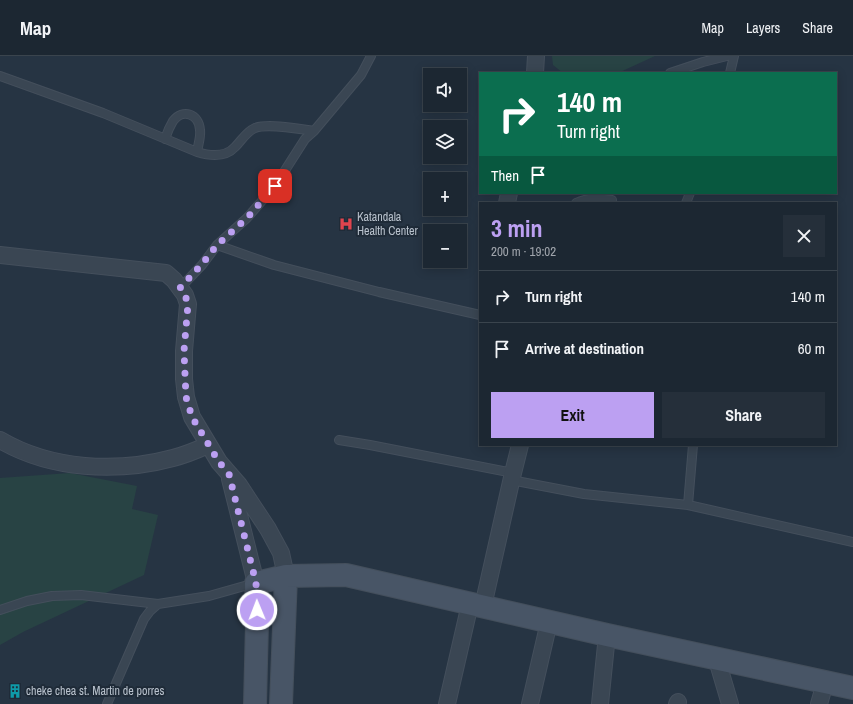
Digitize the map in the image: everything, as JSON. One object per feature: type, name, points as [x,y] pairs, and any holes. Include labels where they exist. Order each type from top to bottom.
[{"type":"street","points":[[535,72],[536,56]]},
{"type":"street","points":[[0,255],[166,273],[174,280],[185,295],[188,304],[184,351],[186,397],[192,417],[208,446],[219,462],[239,485],[268,529],[281,553],[286,576],[281,704]]},
{"type":"street","points":[[0,440],[30,454],[61,462],[85,466],[113,467],[173,458],[208,446]]},
{"type":"street","points":[[447,704],[520,446]]},
{"type":"street","points":[[229,474],[256,583],[257,623],[255,704]]},
{"type":"street","points":[[256,583],[286,576],[346,575],[607,636],[853,688]]},
{"type":"street","points":[[530,704],[549,622]]},
{"type":"street","points":[[600,704],[607,636]]},
{"type":"street","points":[[717,660],[730,704]]},
{"type":"street","points":[[818,704],[825,683]]},
{"type":"lane","points":[[180,288],[217,245],[247,218],[275,186],[306,139],[361,75],[371,56]]},
{"type":"lane","points":[[673,72],[727,56]]},
{"type":"lane","points":[[730,72],[734,56]]},
{"type":"lane","points":[[0,76],[103,113],[210,156],[223,155],[234,148],[244,135],[256,128],[266,126],[314,131]]},
{"type":"lane","points":[[165,139],[174,121],[180,116],[188,114],[194,116],[199,123],[200,131],[197,152]]},
{"type":"lane","points":[[578,202],[593,198],[612,200]]},
{"type":"lane","points":[[217,245],[296,271],[479,315]]},
{"type":"lane","points":[[339,440],[370,445],[512,476],[584,494],[688,505],[853,542]]},
{"type":"lane","points":[[688,505],[693,446]]},
{"type":"lane","points":[[0,610],[27,601],[52,596],[81,595],[158,604],[209,596],[256,583]]},
{"type":"lane","points":[[107,704],[144,619],[158,604]]},
{"type":"green space","points":[[552,56],[655,56],[620,72],[562,72],[553,65]]},
{"type":"green space","points":[[70,473],[137,486],[132,509],[158,515],[144,575],[23,632],[0,645],[0,478]]},
{"type":"place","name":"Katandala Health Center","points":[[346,224]]},
{"type":"place","name":"cheke chea st. Martin de porres","points":[[15,691]]},
{"type":"route","points":[[257,610],[256,583],[229,474],[208,446],[192,417],[186,397],[184,379],[184,351],[188,304],[185,295],[180,288],[217,245],[247,218],[275,186]]}]
